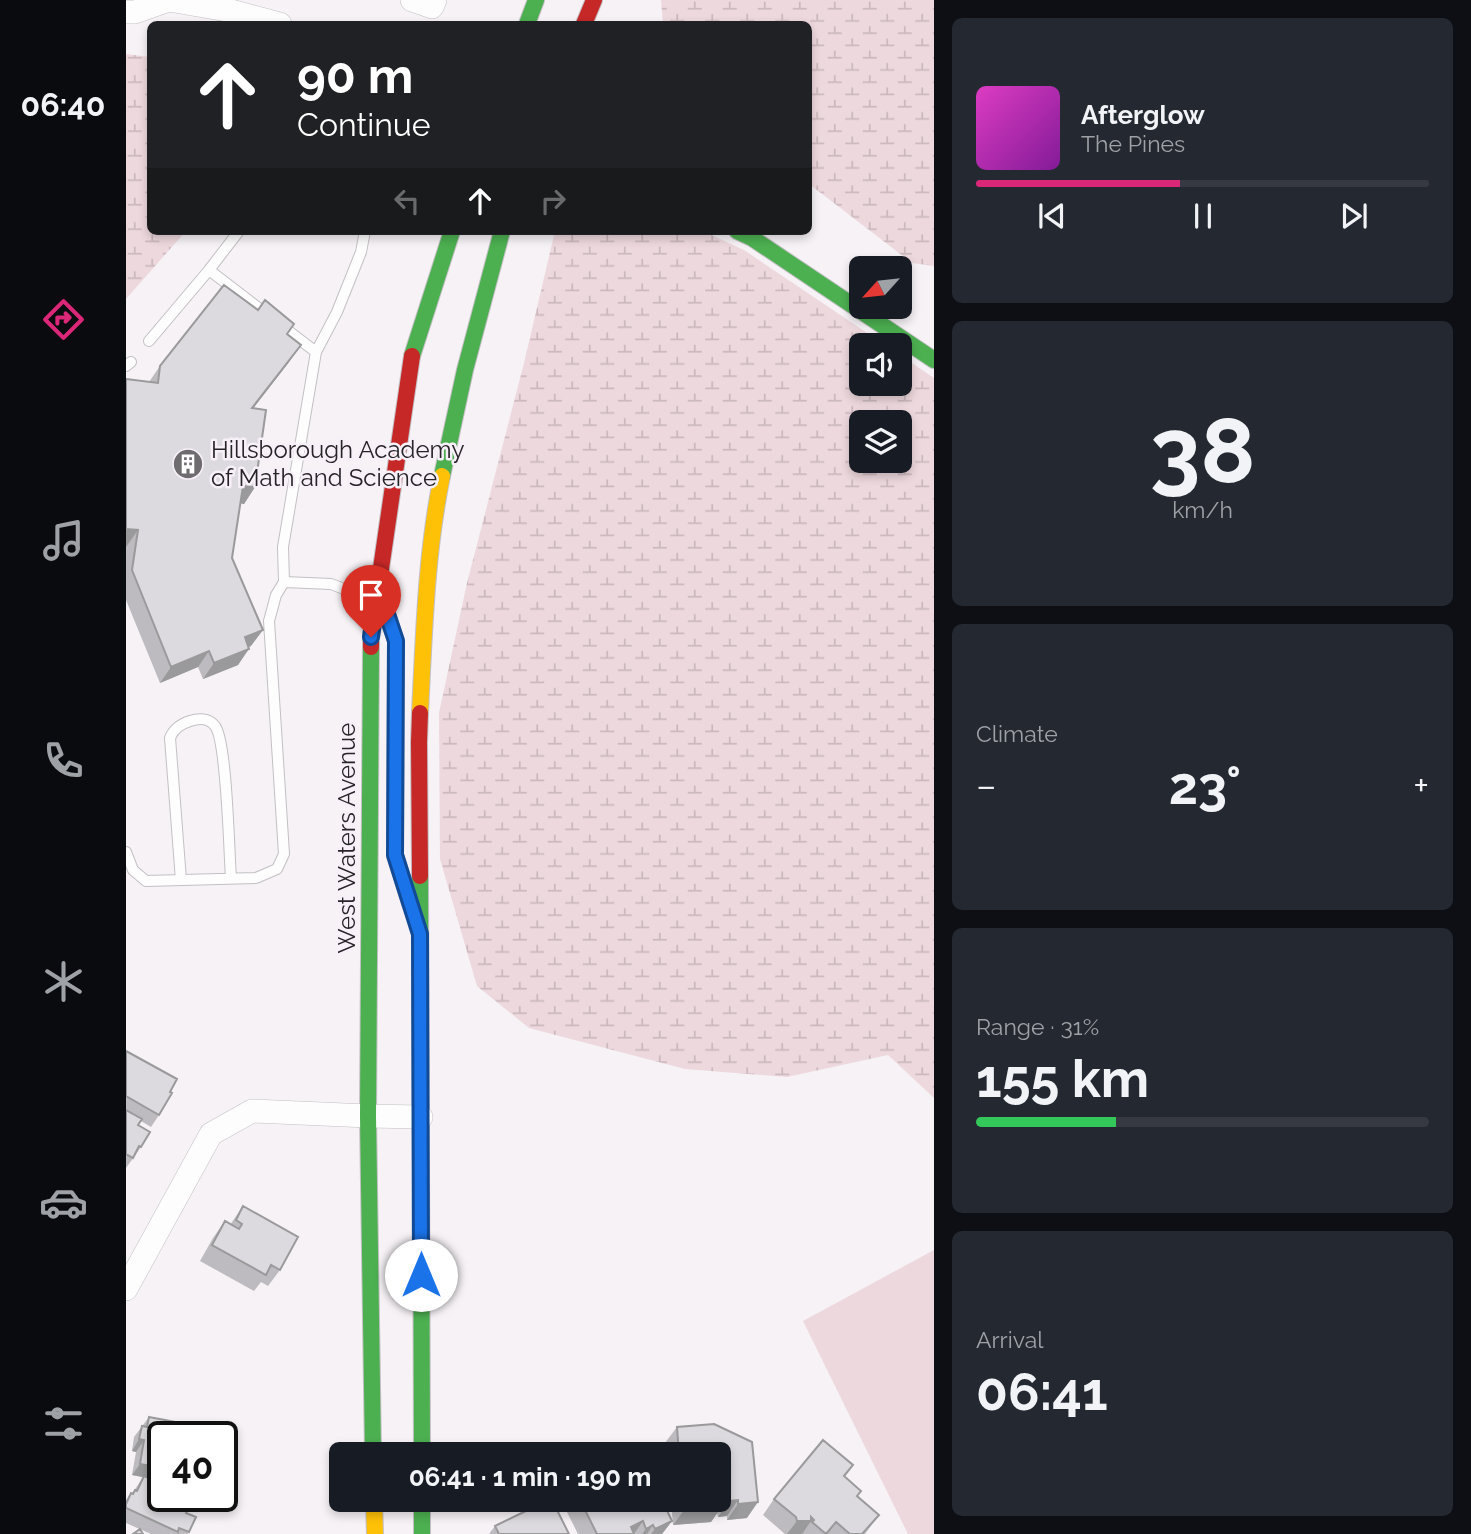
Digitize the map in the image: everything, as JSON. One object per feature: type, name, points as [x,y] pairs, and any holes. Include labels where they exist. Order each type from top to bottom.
[{"type":"street","points":[[412,0],[432,7],[435,0]]},
{"type":"street","points":[[528,21],[536,0]]},
{"type":"street","points":[[585,21],[594,0]]},
{"type":"street","points":[[130,12],[169,1],[227,10],[269,21]]},
{"type":"street","points":[[130,12],[152,21]]},
{"type":"street","name":"West Waters Avenue","points":[[373,1442],[368,1116],[371,637],[412,354],[451,235]]},
{"type":"street","points":[[422,1442],[419,742],[425,618],[435,511],[465,370],[501,235]]},
{"type":"street","points":[[746,235],[934,360]]},
{"type":"street","points":[[376,601],[387,614],[396,641],[395,855],[420,934]]},
{"type":"street","points":[[126,1289],[211,1135],[252,1111],[421,1117]]},
{"type":"street","points":[[374,1512],[374,1534]]},
{"type":"street","points":[[422,1512],[422,1534]]},
{"type":"lane","points":[[149,341],[236,235]]},
{"type":"lane","points":[[126,852],[132,870],[146,881],[256,878],[277,869],[284,855],[269,621],[276,595],[285,582],[283,547],[316,352],[337,312],[361,252],[364,235]]},
{"type":"lane","points":[[209,270],[316,352]]},
{"type":"lane","points":[[285,582],[331,584],[376,601]]},
{"type":"lane","points":[[181,880],[170,738],[181,724],[195,719],[206,720],[215,726],[221,739],[231,878]]},
{"type":"green space","points":[[661,0],[934,0],[934,266],[912,263],[912,256],[903,256],[812,186],[812,21],[663,21]]},
{"type":"green space","points":[[126,54],[147,57],[147,235],[182,235],[126,299]]},
{"type":"green space","points":[[554,235],[712,235],[744,250],[867,333],[849,333],[849,396],[912,396],[912,363],[934,378],[934,1098],[888,1055],[787,1077],[685,1069],[529,1028],[477,986],[440,859],[439,713],[467,583]]},
{"type":"green space","points":[[934,1250],[934,1534],[908,1534],[803,1321]]},
{"type":"building","name":"Hillsborough Academy of Math and Science","points":[[224,285],[258,310],[265,300],[294,324],[287,334],[301,345],[252,408],[266,410],[255,487],[243,486],[232,558],[263,630],[245,637],[249,649],[214,663],[209,651],[171,667],[132,570],[138,530],[126,529],[126,379],[158,383],[160,366]]},
{"type":"building","points":[[126,1051],[177,1079],[159,1115],[126,1096]]},
{"type":"building","points":[[126,1110],[142,1119],[138,1125],[150,1132],[133,1158],[126,1154]]},
{"type":"building","points":[[243,1206],[298,1237],[280,1270],[271,1265],[266,1275],[212,1245],[225,1221],[239,1229],[242,1224],[236,1220]]},
{"type":"building","points":[[149,1417],[170,1421],[148,1421]]},
{"type":"building","points":[[714,1424],[752,1442],[758,1502],[738,1504],[738,1500],[731,1501],[731,1442],[678,1442],[677,1427]]},
{"type":"building","points":[[142,1426],[147,1427],[147,1465],[140,1464],[144,1440],[139,1439]]},
{"type":"building","points":[[823,1440],[853,1465],[844,1476],[861,1491],[857,1496],[879,1515],[862,1534],[850,1534],[836,1522],[826,1534],[812,1522],[814,1520],[811,1517],[811,1521],[797,1521],[796,1517],[774,1499]]},
{"type":"building","points":[[144,1476],[147,1477],[147,1512],[186,1512],[196,1517],[189,1532],[179,1528],[178,1532],[126,1508],[131,1493],[137,1491]]},
{"type":"building","points":[[524,1512],[558,1512],[569,1534],[499,1534],[495,1526]]},
{"type":"building","points":[[586,1512],[668,1512],[672,1521],[655,1529],[653,1525],[646,1529],[643,1521],[631,1527],[634,1534],[597,1534]]},
{"type":"traffic: fast","points":[[528,21],[536,0]]},
{"type":"traffic: fast","points":[[412,356],[451,235]]},
{"type":"traffic: fast","points":[[442,476],[465,370],[501,235]]},
{"type":"traffic: fast","points":[[746,235],[934,360]]},
{"type":"traffic: fast","points":[[376,601],[387,614],[396,641],[395,855],[410,903]]},
{"type":"traffic: fast","points":[[371,647],[368,1116],[373,1442]]},
{"type":"traffic: fast","points":[[420,876],[422,1442]]},
{"type":"traffic: fast","points":[[422,1512],[422,1534]]},
{"type":"traffic: slow","points":[[420,713],[429,564],[442,476]]},
{"type":"traffic: slow","points":[[374,1512],[375,1534]]},
{"type":"traffic: jam","points":[[585,21],[594,0]]},
{"type":"traffic: jam","points":[[371,647],[412,356]]},
{"type":"traffic: jam","points":[[420,713],[420,876]]},
{"type":"place","name":"Hillsborough Academy of Math and Science","points":[[188,464]]},
{"type":"route","points":[[371,637],[376,601],[387,614],[396,641],[395,855],[420,934],[421,1275]]}]
